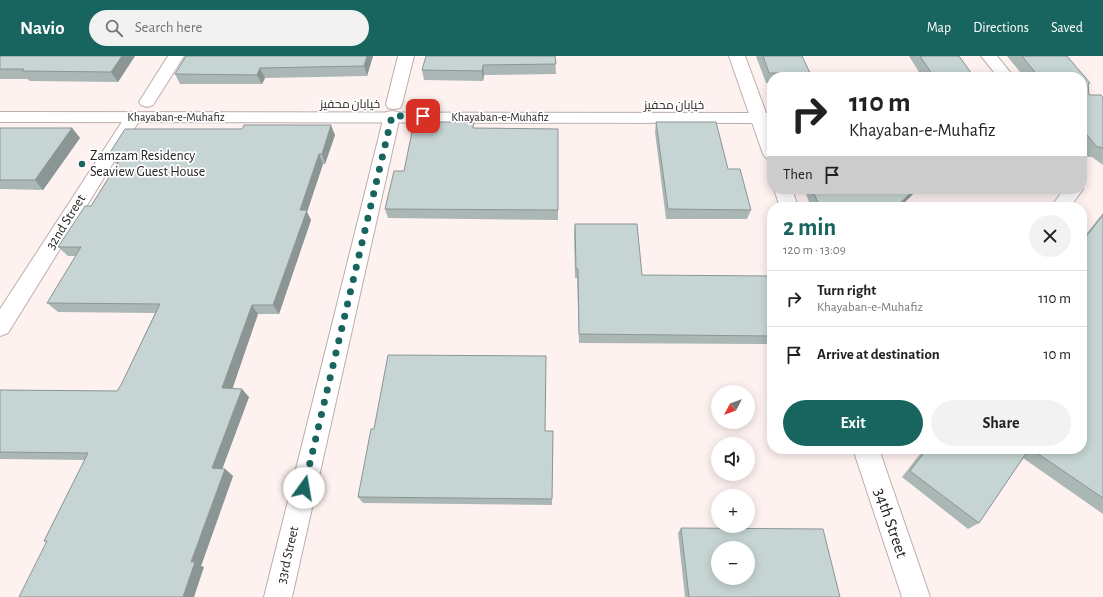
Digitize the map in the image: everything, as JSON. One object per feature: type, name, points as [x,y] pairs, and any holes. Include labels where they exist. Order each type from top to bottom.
[{"type":"street","points":[[147,102],[176,56]]},
{"type":"street","name":"33rd Street","points":[[278,597],[406,56]]},
{"type":"street","points":[[737,56],[765,112],[767,124]]},
{"type":"street","points":[[988,56],[1002,72]]},
{"type":"street","points":[[0,102],[147,102],[282,110]]},
{"type":"street","name":"Khayaban-e-Muhafiz","points":[[0,117],[133,118],[282,110],[765,112]]},
{"type":"street","name":"32nd Street","points":[[0,327],[133,118]]},
{"type":"street","points":[[1064,202],[1070,194]]},
{"type":"street","name":"34th Street","points":[[868,454],[916,597]]},
{"type":"building","points":[[0,56],[122,56],[111,72],[22,71],[24,69],[0,69]]},
{"type":"building","points":[[186,56],[367,56],[364,66],[260,68],[257,75],[175,74]]},
{"type":"building","points":[[426,56],[555,56],[556,64],[483,65],[482,71],[422,70]]},
{"type":"building","points":[[763,56],[802,56],[810,72],[769,72]]},
{"type":"building","points":[[920,56],[959,56],[970,72],[931,72]]},
{"type":"building","points":[[1022,56],[1067,56],[1081,72],[1035,72]]},
{"type":"building","points":[[1087,79],[1090,83],[1088,84],[1089,95],[1101,95],[1103,97],[1103,149],[1101,147],[1097,147],[1087,135]]},
{"type":"building","points":[[414,122],[474,122],[473,128],[558,129],[558,210],[385,209],[394,171],[404,171]]},
{"type":"building","points":[[656,122],[716,122],[728,169],[740,169],[751,210],[668,209]]},
{"type":"building","points":[[244,125],[331,125],[322,154],[319,154],[300,210],[307,210],[273,305],[252,305],[222,388],[242,389],[212,468],[225,469],[191,562],[195,562],[183,597],[19,597],[47,541],[44,541],[88,453],[0,452],[0,390],[117,391],[160,304],[47,303],[81,247],[58,247],[85,206],[91,206],[123,155],[109,154],[125,129],[242,129]]},
{"type":"building","points":[[0,128],[72,128],[35,180],[0,180]]},
{"type":"building","points":[[814,194],[910,194],[901,202],[818,202]]},
{"type":"building","points":[[1103,215],[1103,498],[1038,454],[1087,454],[1087,236]]},
{"type":"building","points":[[575,224],[637,224],[642,275],[767,276],[767,336],[579,334],[578,269],[576,269]]},
{"type":"building","points":[[388,355],[546,356],[545,431],[553,431],[552,499],[358,497],[371,429],[374,429]]},
{"type":"building","points":[[923,454],[1026,454],[979,523],[910,471]]},
{"type":"building","points":[[681,528],[711,528],[711,533],[755,533],[755,529],[823,529],[840,597],[689,597]]},
{"type":"place","name":"Zamzam Residency Seaview Guest House","points":[[82,164]]},
{"type":"route","points":[[304,488],[392,116],[423,116]]}]
